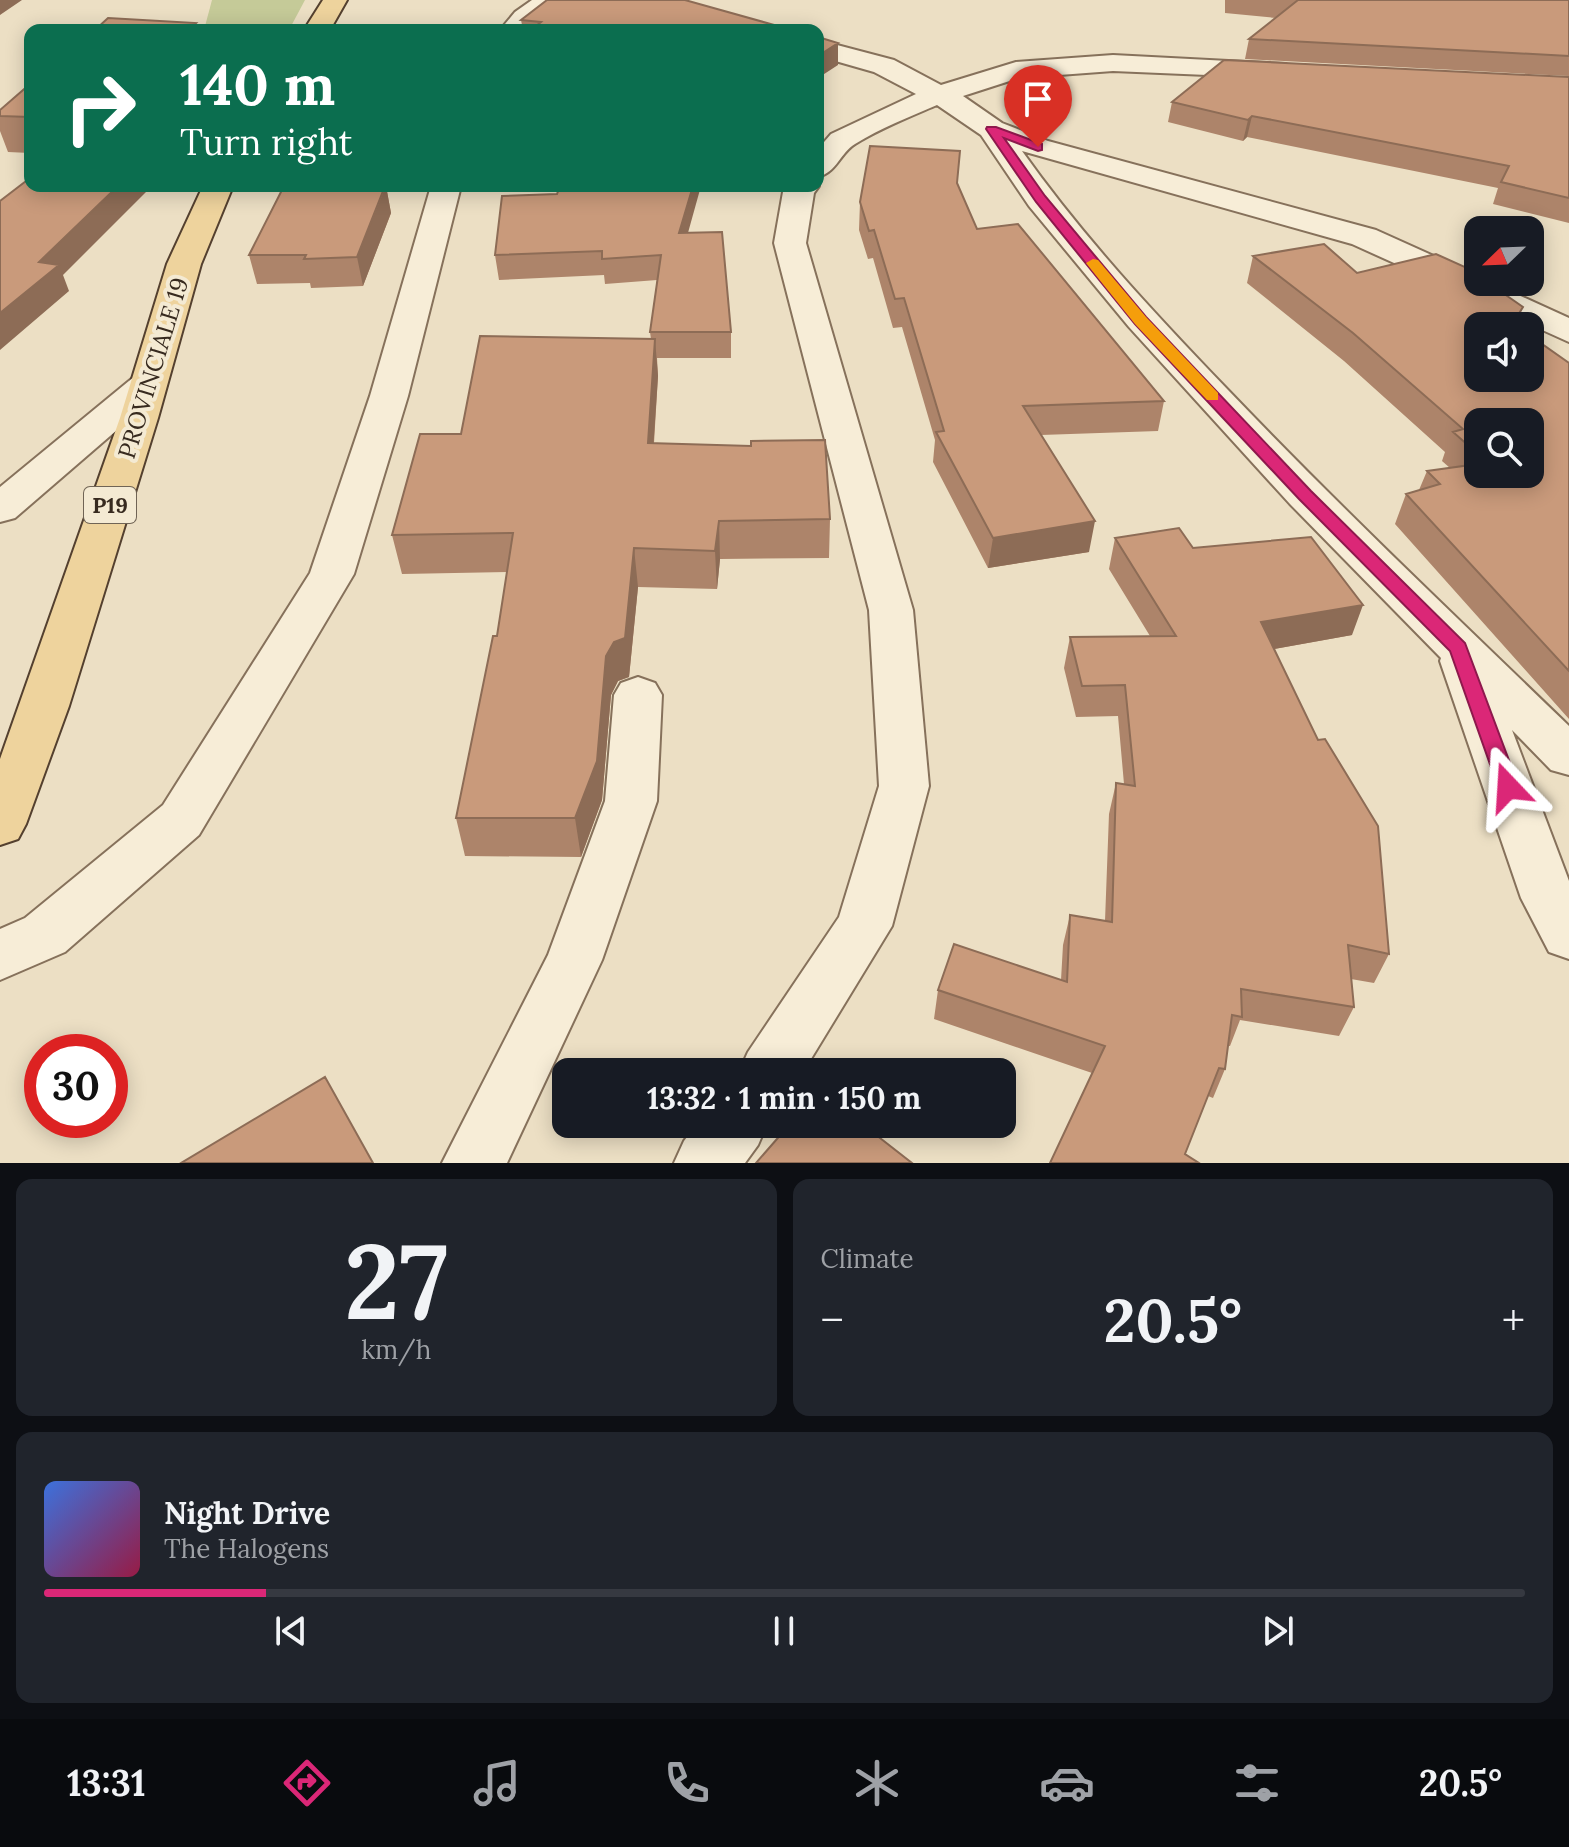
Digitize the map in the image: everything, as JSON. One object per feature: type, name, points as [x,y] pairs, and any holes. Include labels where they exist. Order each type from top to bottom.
[{"type":"main road","points":[[321,24],[335,0]]},
{"type":"main road","name":"PROVINCIALE 19","points":[[0,824],[45,706],[184,264],[215,192]]},
{"type":"street","points":[[518,24],[548,0]]},
{"type":"street","points":[[824,50],[884,66],[969,111],[992,129],[1038,147],[1364,237],[1569,331]]},
{"type":"street","points":[[824,161],[841,140],[936,96],[1016,70],[1099,64],[1295,71]]},
{"type":"street","points":[[992,129],[1040,199],[1141,320],[1305,495],[1569,756]]},
{"type":"street","points":[[0,955],[45,935],[181,820],[332,574],[389,396],[444,192]]},
{"type":"street","points":[[778,1058],[864,926],[904,786],[891,610],[790,243],[799,192]]},
{"type":"street","points":[[0,509],[148,384]]},
{"type":"street","points":[[1458,647],[1548,898],[1569,935]]},
{"type":"street","points":[[474,1163],[574,960],[626,816],[631,801],[638,695]]},
{"type":"street","points":[[706,1163],[725,1138]]},
{"type":"green space","points":[[212,0],[305,0],[292,24],[206,24]]},
{"type":"building","points":[[547,0],[685,0],[771,24],[538,24],[541,22],[521,20]]},
{"type":"building","points":[[1298,0],[1569,0],[1569,56],[1249,39]]},
{"type":"building","points":[[108,18],[196,23],[195,24],[102,24]]},
{"type":"building","points":[[824,39],[838,43],[824,52]]},
{"type":"building","points":[[1224,60],[1569,77],[1569,198],[1501,182],[1509,166],[1252,116],[1248,120],[1172,102]]},
{"type":"building","points":[[24,89],[24,117],[0,116],[0,110]]},
{"type":"building","points":[[870,146],[960,151],[957,183],[977,229],[1018,224],[1164,401],[1023,406],[1095,521],[993,538],[936,432],[944,431],[904,298],[895,299],[874,230],[869,231],[860,202]]},
{"type":"building","points":[[24,183],[24,192],[112,192],[39,262],[59,265],[0,313],[0,201]]},
{"type":"building","points":[[281,192],[383,192],[357,257],[304,259],[306,255],[249,255]]},
{"type":"building","points":[[691,192],[679,233],[722,232],[731,332],[650,332],[661,255],[602,259],[602,251],[495,255],[502,196]]},
{"type":"building","points":[[1324,244],[1357,273],[1436,254],[1464,267],[1464,296],[1507,296],[1523,307],[1520,312],[1464,312],[1464,392],[1544,392],[1544,345],[1569,363],[1569,671],[1406,494],[1440,484],[1427,471],[1464,466],[1464,488],[1544,488],[1544,408],[1464,408],[1464,442],[1453,432],[1463,429],[1353,333],[1253,256]]},
{"type":"building","points":[[480,336],[655,339],[648,443],[751,446],[751,441],[825,440],[830,519],[719,521],[715,551],[634,548],[625,638],[614,642],[606,656],[597,761],[575,818],[456,818],[493,636],[497,636],[513,533],[392,535],[420,434],[461,434]]},
{"type":"building","points":[[1179,528],[1193,548],[1311,537],[1363,605],[1261,622],[1318,740],[1325,739],[1378,826],[1389,954],[1348,945],[1354,1007],[1241,989],[1242,1017],[1232,1015],[1225,1069],[1219,1068],[1185,1154],[1199,1163],[1050,1163],[1105,1046],[938,990],[954,944],[1067,982],[1070,915],[1112,922],[1116,783],[1135,786],[1125,685],[1082,686],[1070,637],[1176,636],[1115,538]]},
{"type":"building","points":[[325,1077],[373,1163],[181,1163]]},
{"type":"building","points":[[778,1138],[880,1138],[912,1163],[756,1163]]},
{"type":"slow traffic","points":[[1093,263],[1212,396]]},
{"type":"route","points":[[1038,147],[992,129],[1040,199],[1141,320],[1305,495],[1458,647],[1508,787]]}]
